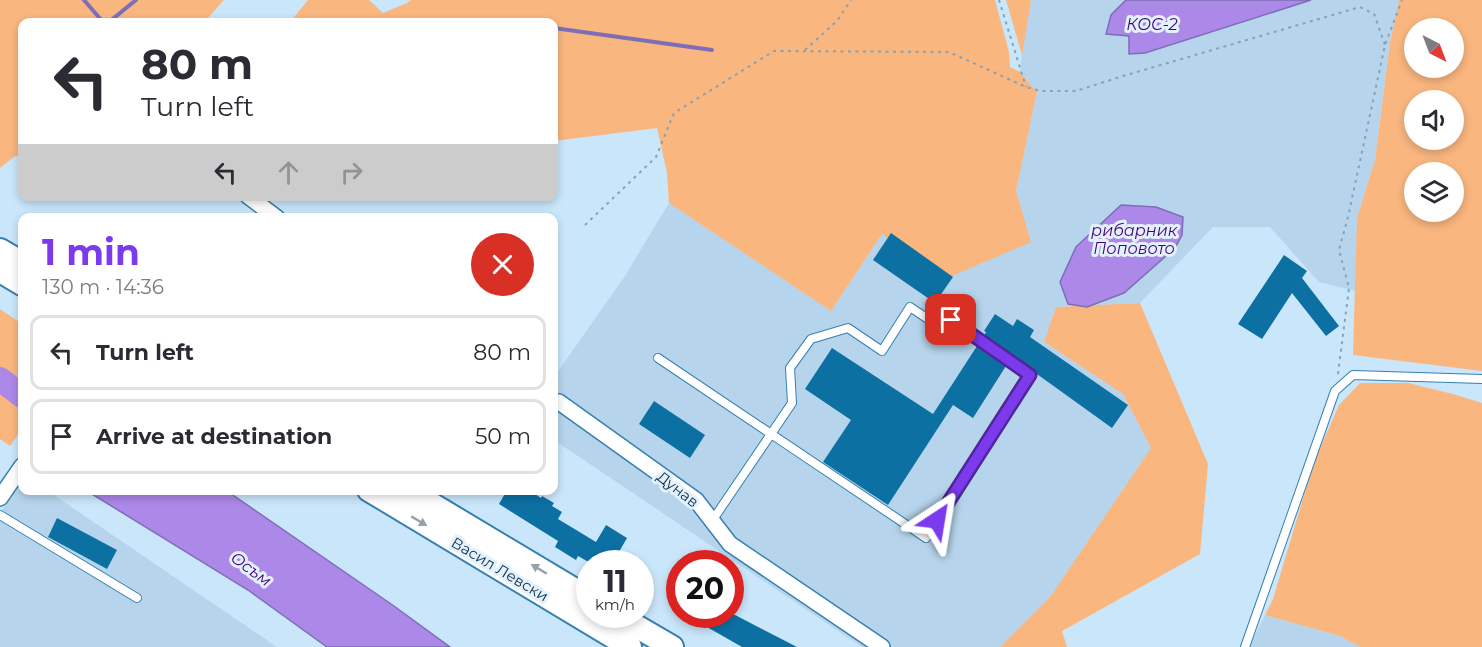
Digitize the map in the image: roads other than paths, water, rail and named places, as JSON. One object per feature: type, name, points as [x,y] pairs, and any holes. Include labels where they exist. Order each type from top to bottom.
[{"type":"main road","points":[[0,250],[18,261]]},
{"type":"main road","points":[[0,271],[18,282]]},
{"type":"main road","name":"Васил Левски","points":[[377,495],[630,647]]},
{"type":"main road","name":"Васил Левски","points":[[416,495],[576,590]]},
{"type":"main road","points":[[639,628],[672,647]]},
{"type":"street","points":[[255,201],[270,213]]},
{"type":"street","name":"Дунав","points":[[558,402],[696,500],[730,544],[882,647]]},
{"type":"street","points":[[0,498],[18,472]]},
{"type":"lane","points":[[658,358],[771,435],[926,538],[1030,375],[951,320],[943,329],[910,307],[882,351],[848,328],[811,339],[790,368],[792,403],[771,435],[712,521]]},
{"type":"lane","points":[[1245,647],[1335,391],[1353,375],[1482,379]]},
{"type":"lane","points":[[0,515],[137,598]]},
{"type":"water","name":"КОС-2","points":[[1126,0],[1311,0],[1145,53],[1129,54],[1129,36],[1106,34],[1111,15]]},
{"type":"water","name":"рибарник Поповото","points":[[1121,205],[1156,207],[1183,217],[1182,235],[1175,248],[1124,293],[1087,307],[1068,304],[1060,282],[1076,247]]},
{"type":"water","points":[[94,495],[233,495],[450,647],[327,647],[248,590]]},
{"type":"waterway","points":[[84,0],[100,18]]},
{"type":"waterway","points":[[114,18],[136,0]]},
{"type":"waterway","points":[[558,29],[712,50]]},
{"type":"waterway","name":"Осъм","points":[[0,379],[18,393]]}]
